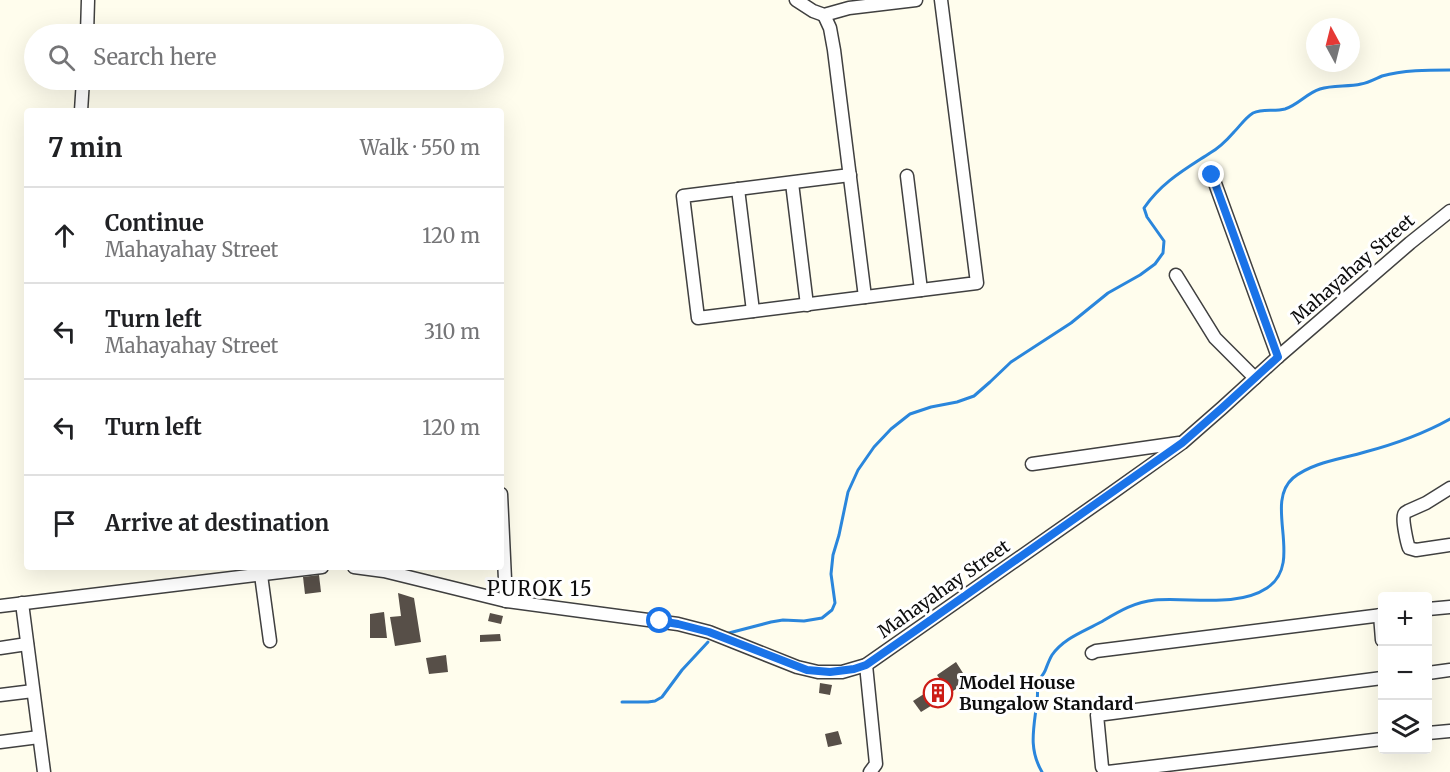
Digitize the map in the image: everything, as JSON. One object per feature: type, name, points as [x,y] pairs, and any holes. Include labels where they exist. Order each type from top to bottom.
[{"type":"street","points":[[87,24],[88,0]]},
{"type":"street","points":[[796,0],[824,15],[849,8],[916,0]]},
{"type":"street","points":[[850,175],[682,196],[698,318],[977,283],[941,0]]},
{"type":"street","points":[[824,15],[833,43],[865,297]]},
{"type":"street","points":[[81,108],[82,90]]},
{"type":"street","points":[[1212,175],[1278,357]]},
{"type":"street","points":[[907,176],[921,290]]},
{"type":"street","points":[[792,183],[807,305]]},
{"type":"street","points":[[738,189],[753,311]]},
{"type":"street","name":"Mahayahay Street","points":[[376,570],[506,601],[693,627],[797,667],[818,672],[842,672],[866,665],[1182,443],[1278,357],[1450,211]]},
{"type":"street","points":[[1433,224],[1450,224]]},
{"type":"street","points":[[1176,275],[1215,338],[1255,378]]},
{"type":"street","points":[[1032,464],[1182,443]]},
{"type":"street","points":[[1450,488],[1408,511],[1403,517],[1409,549],[1450,545]]},
{"type":"street","points":[[504,558],[506,601]]},
{"type":"street","points":[[0,606],[299,570]]},
{"type":"street","points":[[261,575],[270,641]]},
{"type":"street","points":[[22,603],[44,772]]},
{"type":"street","points":[[1432,609],[1450,607]]},
{"type":"street","points":[[1092,653],[1378,615]]},
{"type":"street","points":[[0,648],[27,644]]},
{"type":"street","points":[[866,665],[876,764],[870,772]]},
{"type":"street","points":[[1432,672],[1450,670]]},
{"type":"street","points":[[1378,679],[1097,715],[1102,767],[1108,772],[1378,740]]},
{"type":"street","points":[[0,695],[33,691]]},
{"type":"street","points":[[1432,733],[1450,731]]},
{"type":"street","points":[[0,742],[39,737]]},
{"type":"building","points":[[319,575],[321,592],[305,594],[303,577]]},
{"type":"building","points":[[398,593],[414,598],[421,642],[395,646],[390,617],[401,616]]},
{"type":"building","points":[[384,612],[387,638],[370,638],[370,614]]},
{"type":"building","points":[[490,613],[503,616],[501,624],[488,621]]},
{"type":"building","points":[[500,634],[501,641],[480,642],[480,635]]},
{"type":"building","points":[[446,655],[448,672],[429,674],[426,658]]},
{"type":"building","points":[[956,662],[968,681],[935,703],[928,691],[942,682],[937,675]]},
{"type":"building","points":[[820,683],[832,685],[830,695],[819,693]]},
{"type":"building","points":[[927,692],[934,704],[921,712],[913,701]]},
{"type":"building","points":[[838,731],[842,744],[828,747],[825,734]]},
{"type":"waterway","points":[[725,634],[783,620],[804,621],[822,618],[832,610],[835,603],[831,574],[833,555],[848,492],[858,470],[874,447],[910,414],[974,396],[1011,362],[1071,323],[1108,293],[1155,264],[1163,253],[1164,241],[1147,217],[1144,208],[1166,184],[1220,146],[1250,115],[1261,111],[1285,109],[1315,91],[1325,88],[1364,83],[1398,73],[1450,70]]},
{"type":"waterway","points":[[1042,772],[1033,746],[1038,683],[1052,655],[1062,644],[1120,611],[1140,603],[1168,599],[1227,600],[1242,598],[1267,588],[1278,577],[1283,564],[1282,503],[1285,489],[1293,478],[1309,468],[1398,442],[1450,419]]},
{"type":"waterway","points":[[622,702],[648,702],[662,697],[682,670],[708,642]]},
{"type":"place","name":"Model House Bungalow Standard","points":[[938,693]]},
{"type":"district","name":"PUROK 15","points":[[540,589]]},
{"type":"route","points":[[660,621],[709,632],[807,670],[842,672],[866,665],[1182,443],[1278,357],[1212,175]]}]
